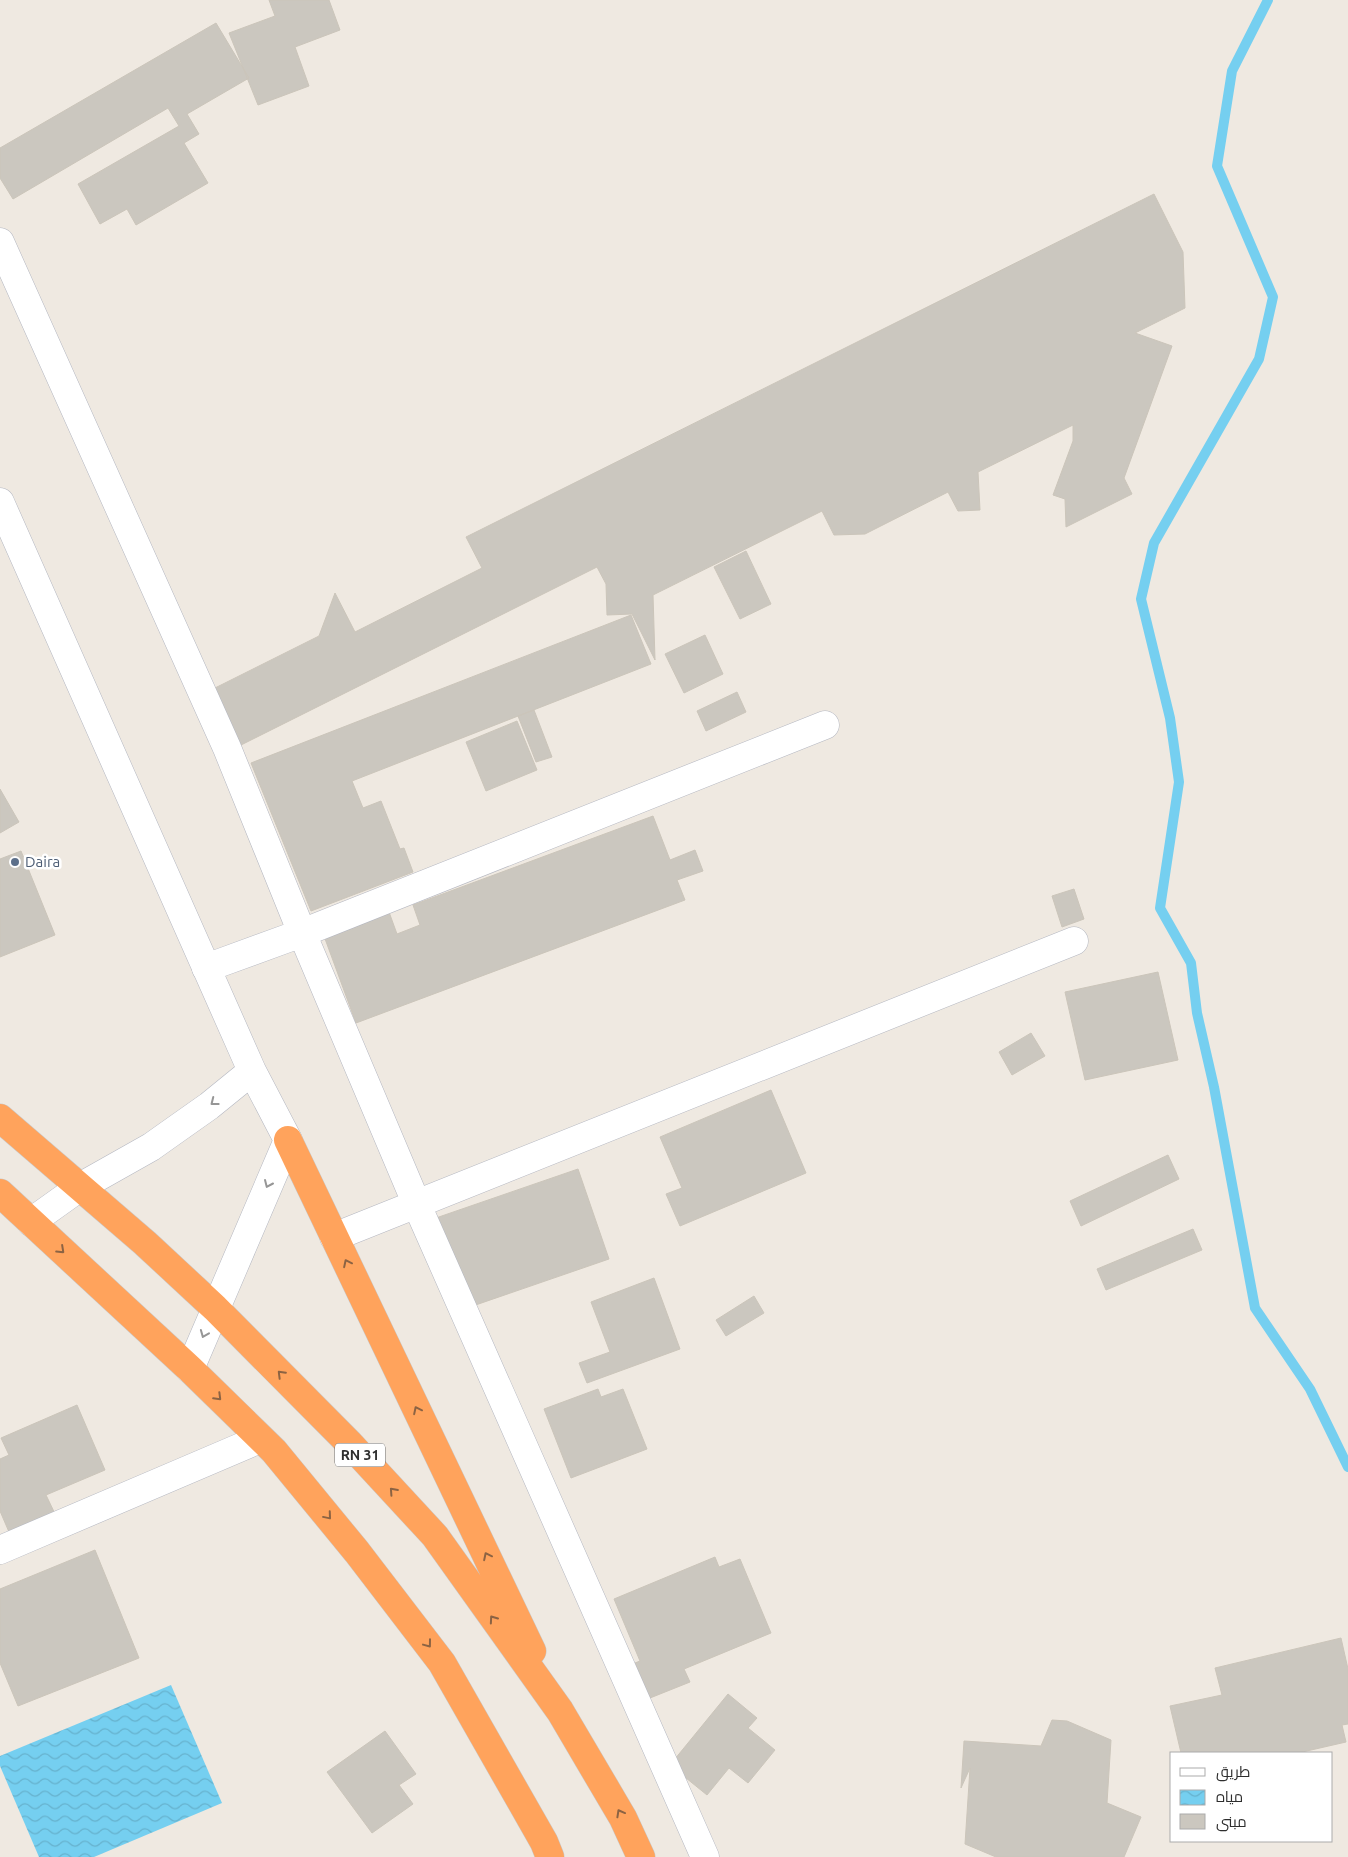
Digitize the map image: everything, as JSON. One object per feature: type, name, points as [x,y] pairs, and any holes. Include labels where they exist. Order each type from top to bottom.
[{"type":"highway","name":"RN 31","points":[[0,1118],[146,1242],[215,1308],[349,1443],[435,1536],[560,1711],[623,1818],[641,1857]]},
{"type":"highway","points":[[288,1140],[560,1711]]},
{"type":"highway","points":[[0,1193],[190,1369],[274,1451],[357,1552],[442,1663],[544,1842],[550,1857]]},
{"type":"street","points":[[0,242],[227,748],[302,933],[417,1205],[706,1857]]},
{"type":"street","points":[[0,502],[252,1071],[288,1140],[190,1369]]},
{"type":"street","points":[[206,968],[302,933],[825,725]]},
{"type":"street","points":[[334,1237],[1074,941]]},
{"type":"street","points":[[31,1222],[80,1186],[151,1147],[209,1106],[252,1071]]},
{"type":"street","points":[[0,1550],[260,1439]]},
{"type":"water","points":[[171,1685],[222,1803],[94,1857],[39,1857],[0,1766],[0,1756]]},
{"type":"building","points":[[269,0],[329,0],[340,30],[295,47],[309,86],[258,105],[229,33],[275,16]]},
{"type":"building","points":[[216,23],[249,78],[187,114],[199,134],[184,143],[208,183],[136,225],[127,209],[100,224],[78,184],[179,126],[168,108],[13,199],[0,178],[0,148]]},
{"type":"building","points":[[1154,194],[1183,252],[1185,308],[1135,333],[1172,346],[1124,478],[1132,494],[1066,527],[1065,499],[1053,495],[1073,441],[1073,425],[978,472],[980,510],[958,511],[948,492],[865,534],[834,535],[822,511],[653,595],[655,660],[632,614],[607,615],[606,584],[597,567],[239,746],[211,690],[319,636],[335,593],[355,632],[482,568],[466,537]]},
{"type":"building","points":[[746,551],[771,604],[740,619],[714,567]]},
{"type":"building","points":[[631,615],[651,664],[352,781],[363,808],[381,801],[400,849],[404,848],[413,872],[311,911],[251,763]]},
{"type":"building","points":[[705,635],[723,674],[684,693],[665,654]]},
{"type":"building","points":[[737,692],[746,712],[706,731],[697,711]]},
{"type":"building","points":[[534,710],[552,757],[536,762],[518,716]]},
{"type":"building","points":[[517,721],[537,770],[486,791],[466,742]]},
{"type":"building","points":[[0,789],[19,822],[0,833]]},
{"type":"building","points":[[653,816],[670,860],[695,850],[703,871],[677,880],[685,900],[356,1023],[324,936],[389,912],[397,934],[420,925],[413,905]]},
{"type":"building","name":"Daira","points":[[21,851],[55,935],[0,957],[0,859]]},
{"type":"building","points":[[1074,889],[1084,919],[1062,927],[1052,896]]},
{"type":"building","points":[[1158,972],[1178,1060],[1085,1080],[1065,992]]},
{"type":"building","points":[[1031,1033],[1045,1056],[1012,1075],[999,1052]]},
{"type":"building","points":[[771,1090],[806,1173],[680,1226],[666,1194],[682,1188],[660,1137]]},
{"type":"building","points":[[1168,1155],[1179,1179],[1081,1226],[1070,1201]]},
{"type":"building","points":[[578,1169],[609,1259],[464,1309],[433,1219]]},
{"type":"building","points":[[1193,1229],[1202,1250],[1106,1290],[1097,1269]]},
{"type":"building","points":[[654,1278],[680,1349],[587,1383],[579,1363],[610,1352],[591,1302]]},
{"type":"building","points":[[754,1296],[764,1313],[726,1336],[716,1320]]},
{"type":"building","points":[[598,1389],[601,1397],[623,1389],[647,1449],[571,1478],[544,1409]]},
{"type":"building","points":[[77,1405],[105,1470],[46,1495],[57,1518],[12,1539],[0,1511],[0,1459],[9,1455],[1,1438]]},
{"type":"building","points":[[95,1550],[139,1658],[18,1706],[0,1663],[0,1589]]},
{"type":"building","points":[[715,1557],[719,1567],[740,1559],[771,1633],[684,1669],[690,1682],[650,1698],[635,1663],[640,1661],[614,1599]]},
{"type":"building","points":[[1341,1638],[1348,1669],[1348,1724],[1342,1725],[1346,1742],[1302,1752],[1181,1752],[1170,1706],[1222,1695],[1215,1668]]},
{"type":"building","points":[[728,1694],[757,1718],[748,1728],[775,1750],[748,1783],[729,1768],[707,1795],[670,1765]]},
{"type":"building","points":[[1052,1720],[1067,1721],[1111,1740],[1107,1803],[1141,1817],[1124,1857],[996,1857],[965,1844],[970,1768],[961,1788],[964,1741],[1041,1746]]},
{"type":"building","points":[[385,1731],[416,1774],[399,1785],[413,1804],[372,1833],[327,1772]]},
{"type":"waterway","points":[[1268,0],[1232,71],[1217,166],[1273,297],[1259,359],[1154,543],[1141,599],[1170,718],[1179,782],[1160,908],[1191,963],[1197,1013],[1214,1087],[1255,1308],[1310,1389],[1348,1467]]},
{"type":"place","name":"Daira","points":[[15,862]]}]
